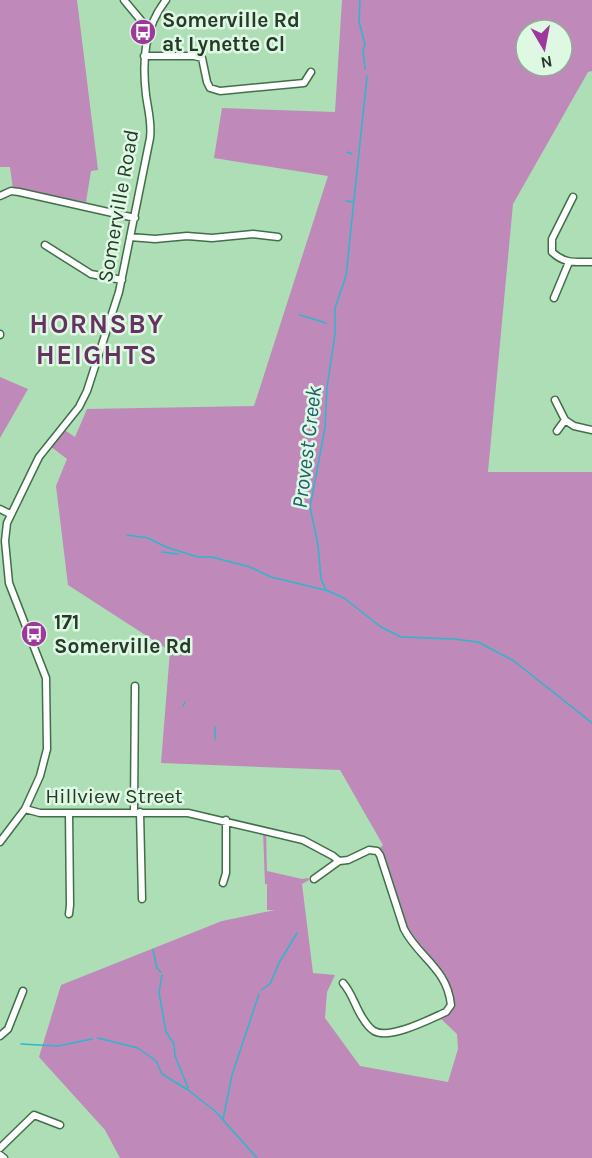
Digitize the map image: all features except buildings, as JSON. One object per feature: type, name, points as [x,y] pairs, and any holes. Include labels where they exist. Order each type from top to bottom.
[{"type":"street","points":[[124,0],[144,24],[151,26]]},
{"type":"street","name":"Somerville Road","points":[[0,842],[25,809],[46,758],[47,687],[44,669],[9,584],[5,537],[10,514],[39,457],[84,399],[116,306],[151,133],[144,56],[151,26],[166,0]]},
{"type":"street","points":[[144,56],[202,58],[210,88],[219,91],[304,83]]},
{"type":"street","points":[[306,92],[304,83],[311,72]]},
{"type":"street","points":[[0,196],[11,191],[19,192],[135,218]]},
{"type":"street","points":[[573,196],[552,239],[551,248],[557,257],[569,262],[592,262]]},
{"type":"street","points":[[130,237],[212,238],[253,234],[279,237]]},
{"type":"street","points":[[45,245],[91,274],[122,280]]},
{"type":"street","points":[[554,298],[569,262]]},
{"type":"street","points":[[555,400],[565,420],[574,426],[592,430]]},
{"type":"street","points":[[557,431],[565,420]]},
{"type":"street","points":[[0,509],[10,514]]},
{"type":"street","points":[[135,686],[137,812],[142,899]]},
{"type":"street","name":"Hillview Street","points":[[25,809],[40,813],[177,811],[226,820],[303,840],[339,861]]},
{"type":"street","points":[[69,813],[69,914]]},
{"type":"street","points":[[223,883],[226,873],[226,820]]},
{"type":"street","points":[[314,879],[339,861],[348,860],[369,850],[377,851],[404,929],[409,939],[439,971],[448,988],[451,1000],[450,1009],[393,1033],[375,1032],[360,1014],[349,989],[343,983]]},
{"type":"street","points":[[0,1036],[8,1029],[23,991]]},
{"type":"street","points":[[0,1148],[34,1115],[60,1125]]},
{"type":"street","points":[[0,1155],[4,1158]]},
{"type":"shaded area","points":[[0,0],[77,0],[98,170],[91,171],[86,202],[13,189],[10,167],[0,167]]},
{"type":"shaded area","points":[[342,0],[592,0],[592,71],[588,72],[513,204],[488,472],[592,472],[592,1158],[120,1158],[105,1130],[39,1057],[61,985],[222,921],[275,910],[267,910],[267,885],[269,885],[265,884],[263,830],[266,831],[267,871],[309,880],[302,884],[313,973],[335,975],[327,992],[325,1018],[360,1066],[448,1082],[458,1049],[457,1034],[438,1016],[451,1007],[453,994],[441,970],[406,932],[378,850],[383,845],[340,770],[161,763],[170,651],[68,585],[56,486],[67,459],[50,446],[63,429],[75,437],[87,409],[254,406],[328,176],[214,158],[222,108],[335,112]]},
{"type":"shaded area","points":[[0,377],[28,389],[0,438]]},
{"type":"waterway","name":"Provest Creek","points":[[360,0],[359,22],[365,44],[363,50],[365,69]]},
{"type":"waterway","name":"Provest Creek","points":[[367,76],[346,276],[335,308],[335,334],[327,387],[325,428],[310,507],[318,545],[321,579],[326,590],[344,598],[381,627],[401,637],[478,642],[514,661],[592,723]]},
{"type":"waterway","points":[[347,152],[352,154]]},
{"type":"waterway","name":"Provest Creek","points":[[346,201],[354,202]]},
{"type":"waterway","points":[[300,315],[326,323]]},
{"type":"waterway","points":[[127,535],[148,538],[166,547],[198,557],[212,557],[250,567],[271,577],[325,590]]},
{"type":"waterway","points":[[162,552],[178,554]]},
{"type":"waterway","points":[[183,706],[185,702]]},
{"type":"waterway","points":[[215,727],[215,739]]},
{"type":"waterway","points":[[261,990],[270,984],[279,963],[297,933]]},
{"type":"waterway","points":[[153,950],[157,968],[161,972]]},
{"type":"waterway","points":[[162,975],[159,993],[166,1032],[174,1044],[175,1056],[188,1088]]},
{"type":"waterway","points":[[223,1119],[232,1075],[259,994]]},
{"type":"waterway","points":[[98,1038],[138,1048],[156,1061],[162,1074],[215,1111],[257,1158]]},
{"type":"waterway","points":[[21,1044],[58,1046],[92,1039]]},
{"type":"place","name":"Somerville Rd at Lynette Cl","points":[[143,32]]},
{"type":"place","name":"171 Somerville Rd","points":[[34,634]]},
{"type":"district","name":"HORNSBY HEIGHTS","points":[[97,340]]}]
